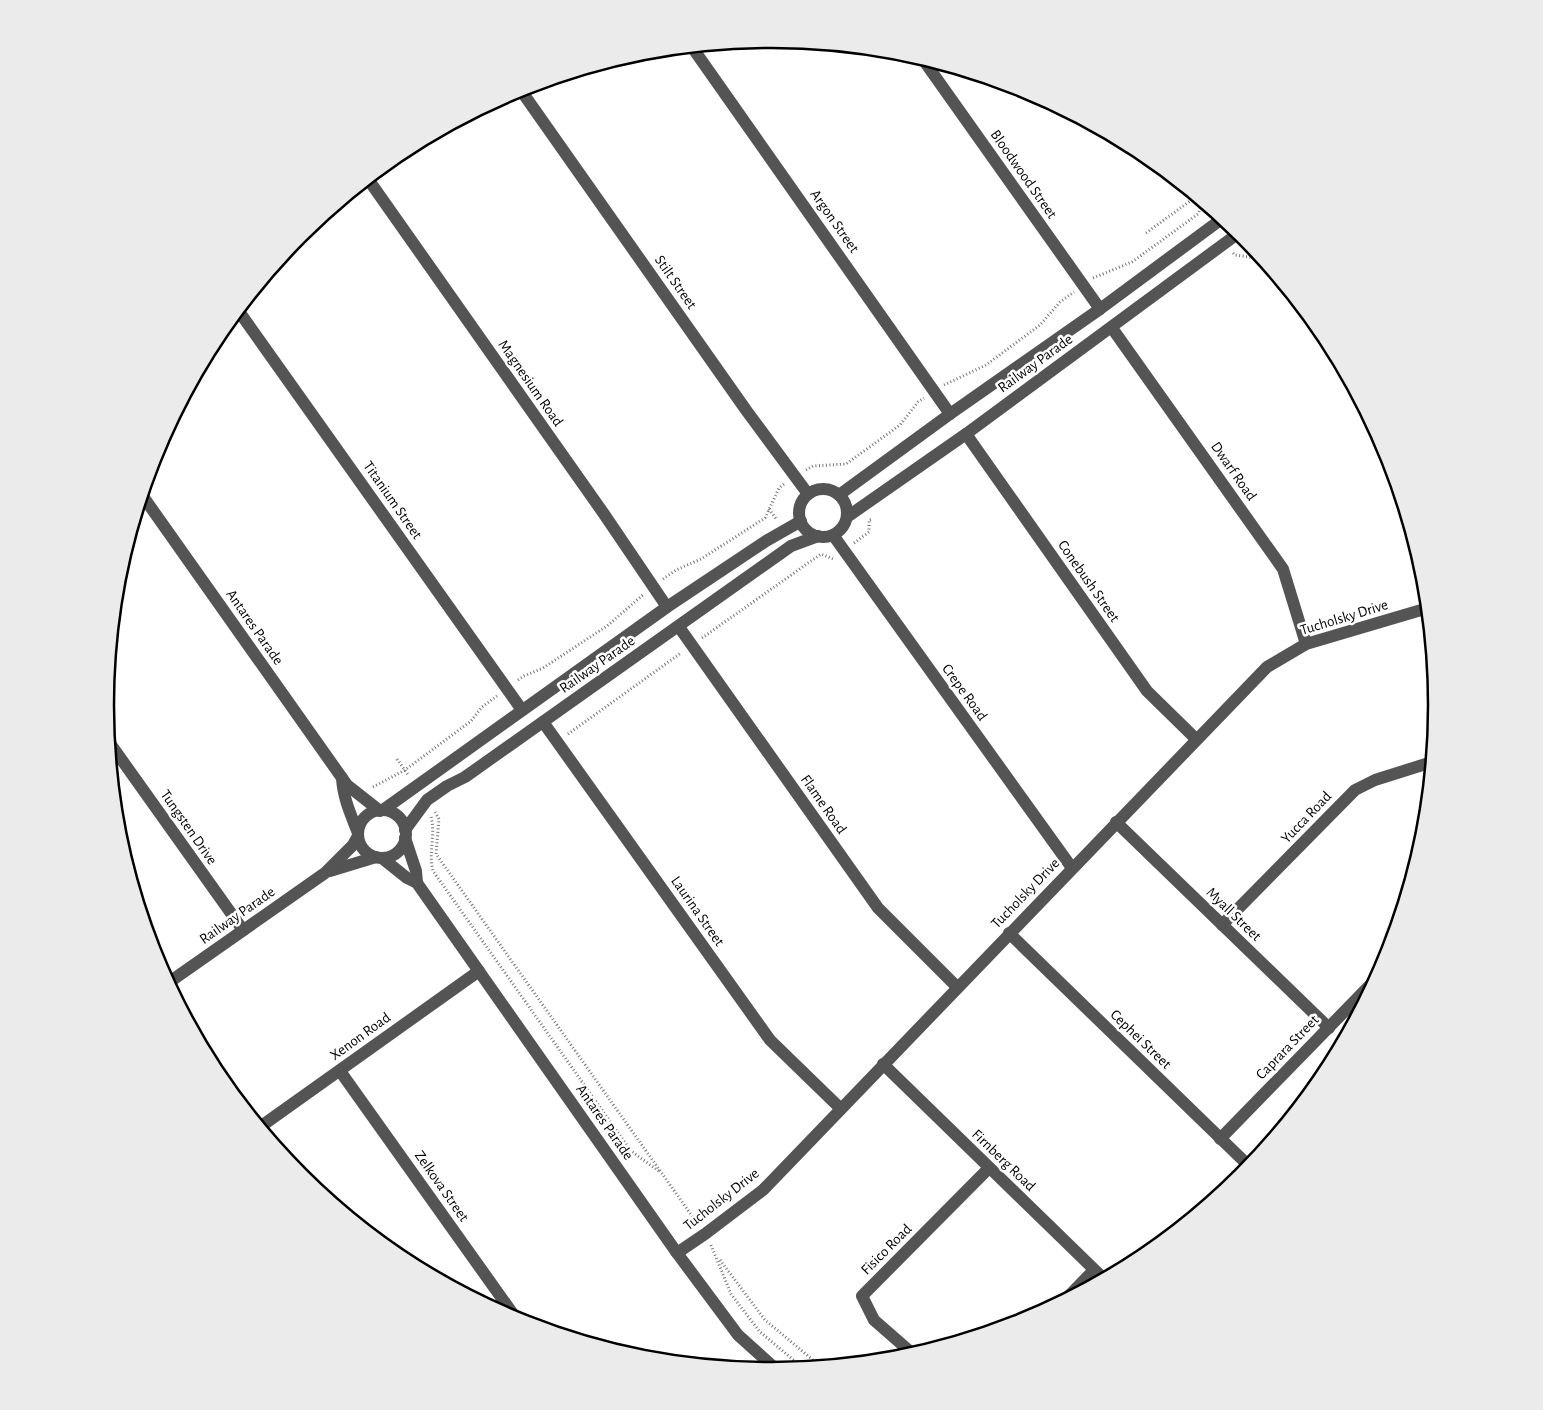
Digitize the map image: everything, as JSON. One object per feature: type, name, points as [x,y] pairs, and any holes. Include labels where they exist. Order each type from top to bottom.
[{"type":"street","name":"Argon Street","points":[[696,52],[950,414]]},
{"type":"street","name":"Bloodwood Street","points":[[928,67],[1100,309]]},
{"type":"street","name":"Stilt Street","points":[[525,96],[746,410],[808,494]]},
{"type":"street","name":"Magnesium Road","points":[[371,183],[604,514],[667,607]]},
{"type":"street","name":"Railway Parade","points":[[839,494],[1100,309],[1217,222]]},
{"type":"street","name":"Railway Parade","points":[[847,517],[966,434],[1233,237]]},
{"type":"street","name":"Titanium Street","points":[[242,316],[522,710]]},
{"type":"street","name":"Dwarf Road","points":[[1112,328],[1283,568],[1306,644]]},
{"type":"street","name":"Conebush Street","points":[[966,434],[1147,691],[1196,739]]},
{"type":"street","points":[[824,489],[832,490],[839,494],[847,509],[844,525],[832,535],[818,536],[811,533],[801,522],[799,514],[803,500],[808,494],[815,490],[824,489]]},
{"type":"street","name":"Antares Parade","points":[[147,502],[347,785],[360,797],[381,810]]},
{"type":"street","name":"Railway Parade","points":[[381,810],[412,790],[667,607],[766,541],[801,522]]},
{"type":"street","name":"Crepe Road","points":[[832,535],[1072,868]]},
{"type":"street","name":"Railway Parade","points":[[405,834],[428,800],[447,786],[465,777],[680,627],[791,546],[818,536]]},
{"type":"street","name":"Tucholsky Drive","points":[[677,1253],[763,1190],[1267,667],[1306,644],[1421,610]]},
{"type":"street","name":"Flame Road","points":[[680,627],[878,908],[958,987]]},
{"type":"street","name":"Laurina Street","points":[[543,722],[770,1040],[840,1108]]},
{"type":"street","name":"Tungsten Drive","points":[[115,751],[243,930]]},
{"type":"street","name":"Yucca Road","points":[[1222,925],[1355,790],[1375,780],[1426,764]]},
{"type":"street","name":"Antares Parade","points":[[342,778],[347,806],[358,835]]},
{"type":"street","points":[[381,810],[397,816],[403,822],[405,834],[402,846],[397,852],[379,858],[363,850],[359,844],[358,835],[362,821],[367,815],[381,810]]},
{"type":"street","name":"Myall Street","points":[[1116,822],[1329,1028]]},
{"type":"street","name":"Antares Parade","points":[[405,834],[416,871],[417,883]]},
{"type":"street","name":"Railway Parade","points":[[174,979],[325,873],[353,845],[358,835]]},
{"type":"street","name":"Railway Parade","points":[[325,873],[355,862],[379,858]]},
{"type":"street","name":"Antares Parade","points":[[379,858],[417,883],[677,1253],[738,1335],[768,1362]]},
{"type":"street","name":"Cephei Street","points":[[1009,933],[1244,1162]]},
{"type":"street","name":"Xenon Road","points":[[265,1124],[479,971]]},
{"type":"street","name":"Caprara Street","points":[[1220,1139],[1362,993]]},
{"type":"street","name":"Firnberg Road","points":[[883,1064],[1099,1275]]},
{"type":"street","name":"Zelkova Street","points":[[340,1070],[508,1307]]},
{"type":"street","name":"Fisico Road","points":[[907,1348],[874,1320],[862,1296],[989,1168]]},
{"type":"street","points":[[1080,1285],[1094,1270]]},
{"type":"path","points":[[1146,233],[1191,199]]},
{"type":"path","points":[[844,551],[869,532],[869,520],[875,516]]},
{"type":"path","points":[[399,773],[412,790]]},
{"type":"path","points":[[424,805],[429,811],[434,827],[430,860],[433,871],[631,1151],[662,1174]]},
{"type":"path","points":[[436,854],[705,1234],[731,1294],[760,1332],[796,1361]]},
{"type":"path","points":[[716,1256],[765,1320],[814,1361]]}]
